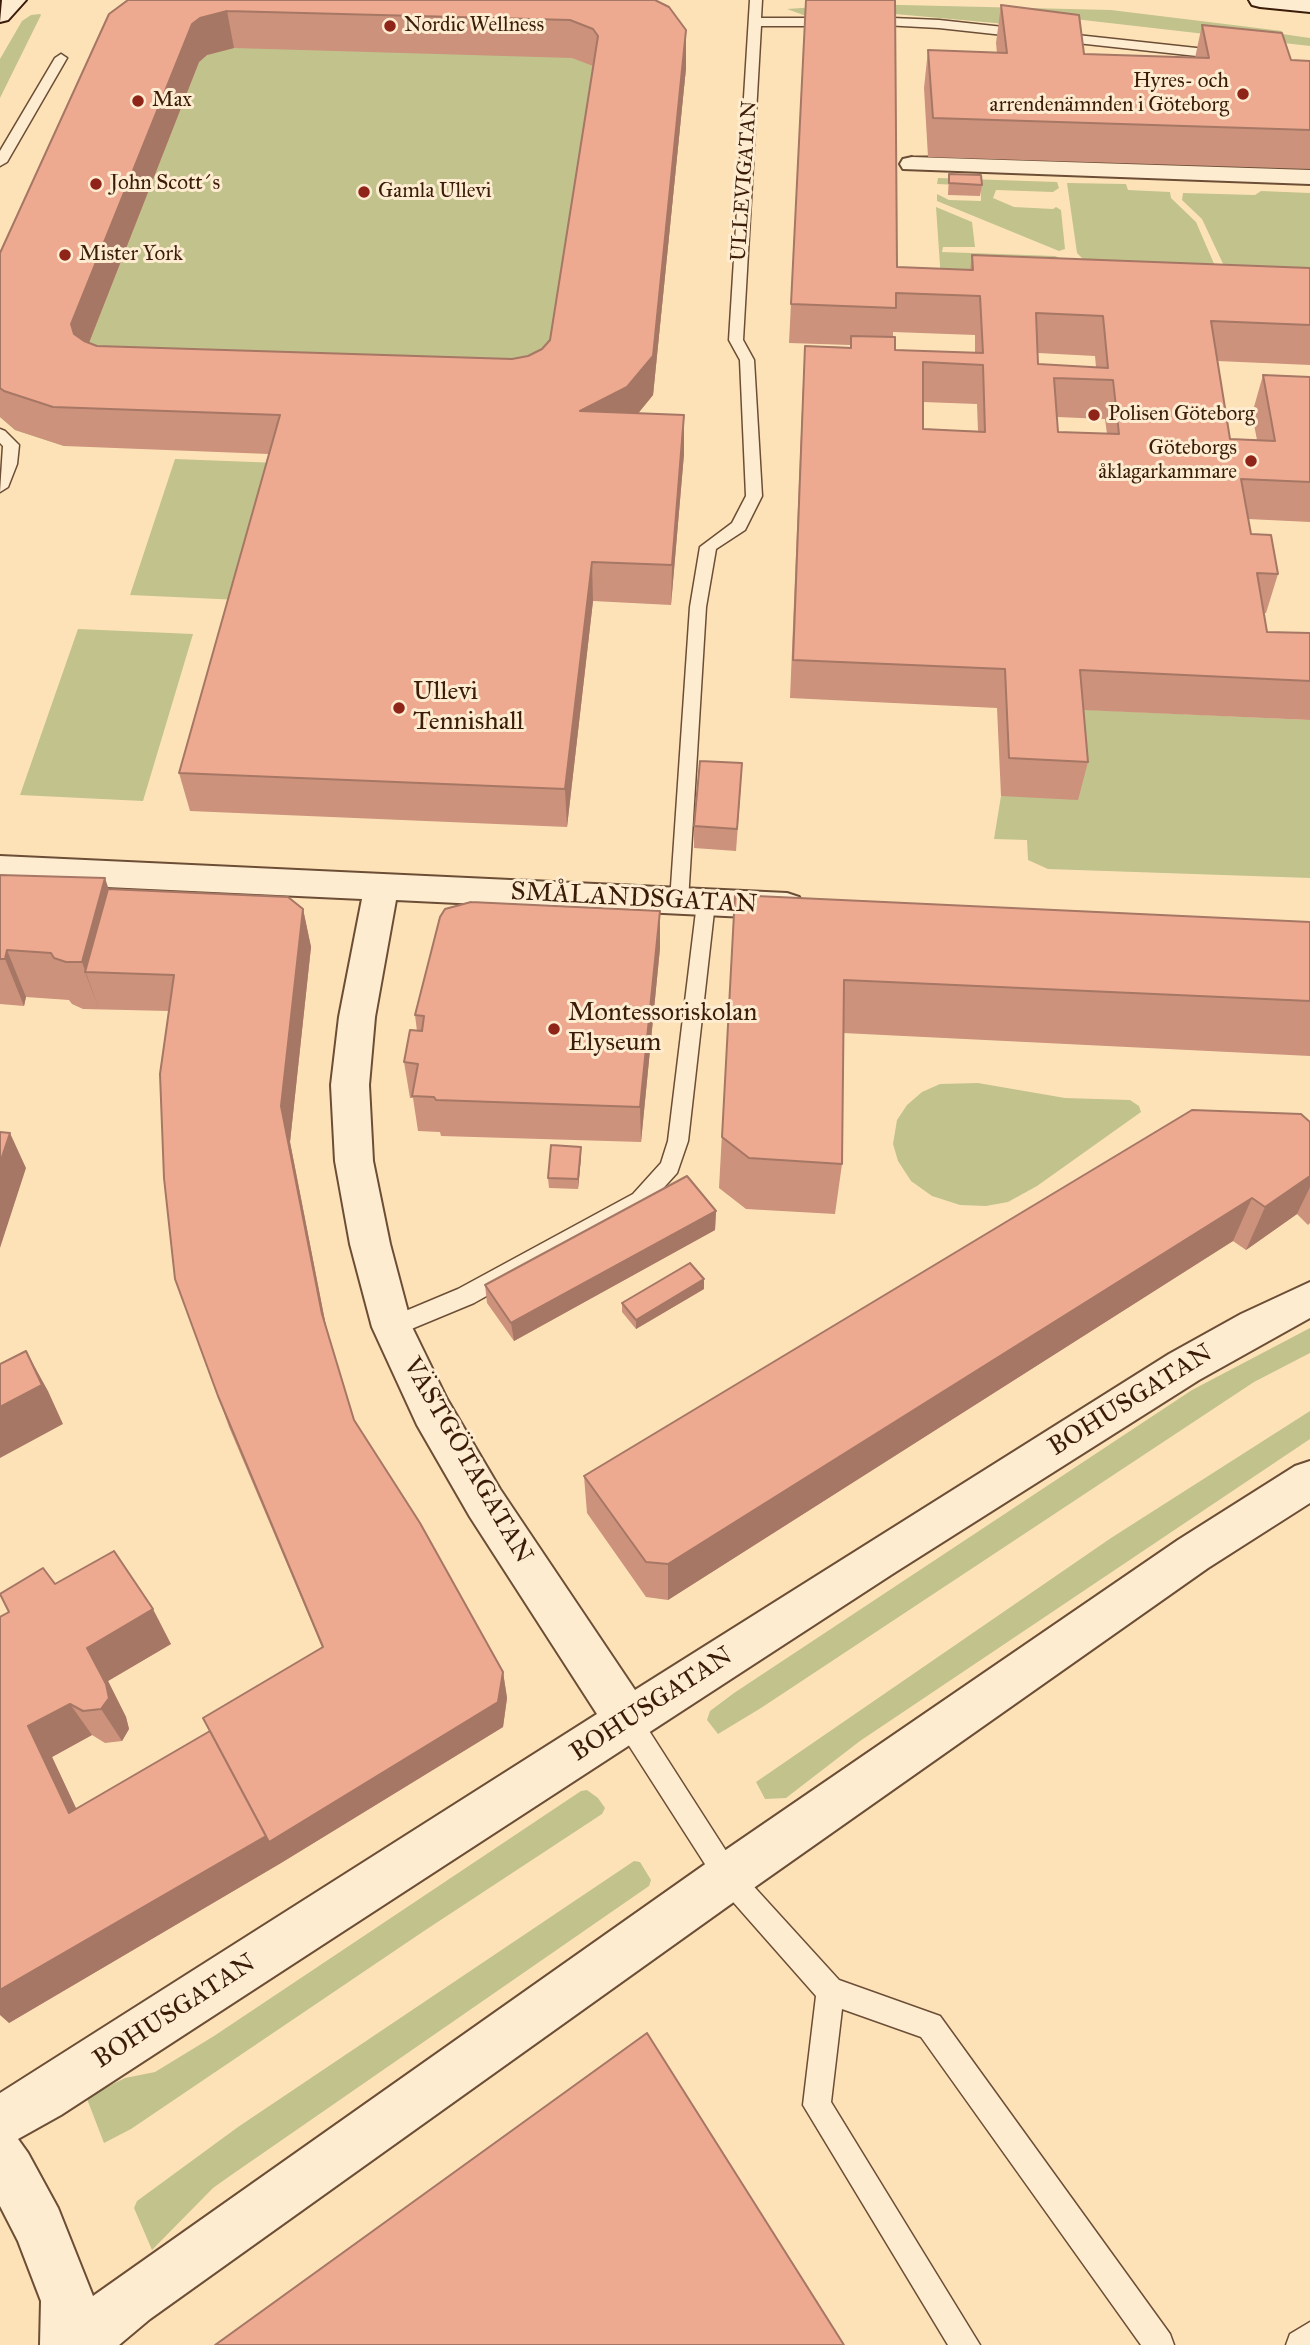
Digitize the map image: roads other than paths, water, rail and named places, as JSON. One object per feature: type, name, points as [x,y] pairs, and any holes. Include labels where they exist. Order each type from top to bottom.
[{"type":"street","points":[[0,15],[15,0]]},
{"type":"street","points":[[1260,0],[1310,5]]},
{"type":"street","points":[[912,164],[1310,177]]},
{"type":"street","name":"SMÅLANDSGATAN","points":[[0,869],[816,907]]},
{"type":"street","name":"VÄSTGÖTAGATAN","points":[[381,888],[357,1017],[351,1085],[354,1161],[370,1244],[392,1327],[432,1412],[485,1503],[628,1721]]},
{"type":"street","name":"BOHUSGATAN","points":[[0,2121],[43,2097],[1184,1367],[1255,1326],[1310,1299]]},
{"type":"street","points":[[77,2345],[131,2300],[728,1877],[1149,1584],[1310,1480]]},
{"type":"street","points":[[0,2158],[10,2171],[39,2227],[68,2301],[67,2345]]},
{"type":"lane","name":"ULLEVIGATAN","points":[[684,902],[698,607],[708,547],[739,526],[754,496],[747,360],[736,340],[756,0]]},
{"type":"lane","points":[[755,22],[905,21],[1243,57]]},
{"type":"lane","points":[[0,162],[61,58]]},
{"type":"lane","points":[[0,434],[11,444],[9,464],[0,487]]},
{"type":"lane","points":[[392,1327],[466,1296],[640,1200],[670,1167],[678,1141],[684,902]]},
{"type":"lane","points":[[628,1721],[728,1877],[830,1990],[930,2026],[1159,2345]]},
{"type":"lane","points":[[830,1990],[817,2105],[965,2345]]},
{"type":"lane","points":[[1301,2345],[1310,2337]]},
{"type":"place","name":"Nordic Wellness","points":[[390,26]]},
{"type":"place","name":"Hyres- och arrendenämnden i Göteborg","points":[[1243,94]]},
{"type":"place","name":"Max","points":[[138,101]]},
{"type":"place","name":"John Scott´s","points":[[96,184]]},
{"type":"place","name":"Gamla Ullevi","points":[[364,192]]},
{"type":"place","name":"Mister York","points":[[65,255]]},
{"type":"place","name":"Polisen Göteborg","points":[[1094,415]]},
{"type":"place","name":"Göteborgs åklagarkammare","points":[[1251,461]]},
{"type":"place","name":"Ullevi Tennishall","points":[[399,708]]},
{"type":"place","name":"Montessoriskolan Elyseum","points":[[554,1029]]}]
